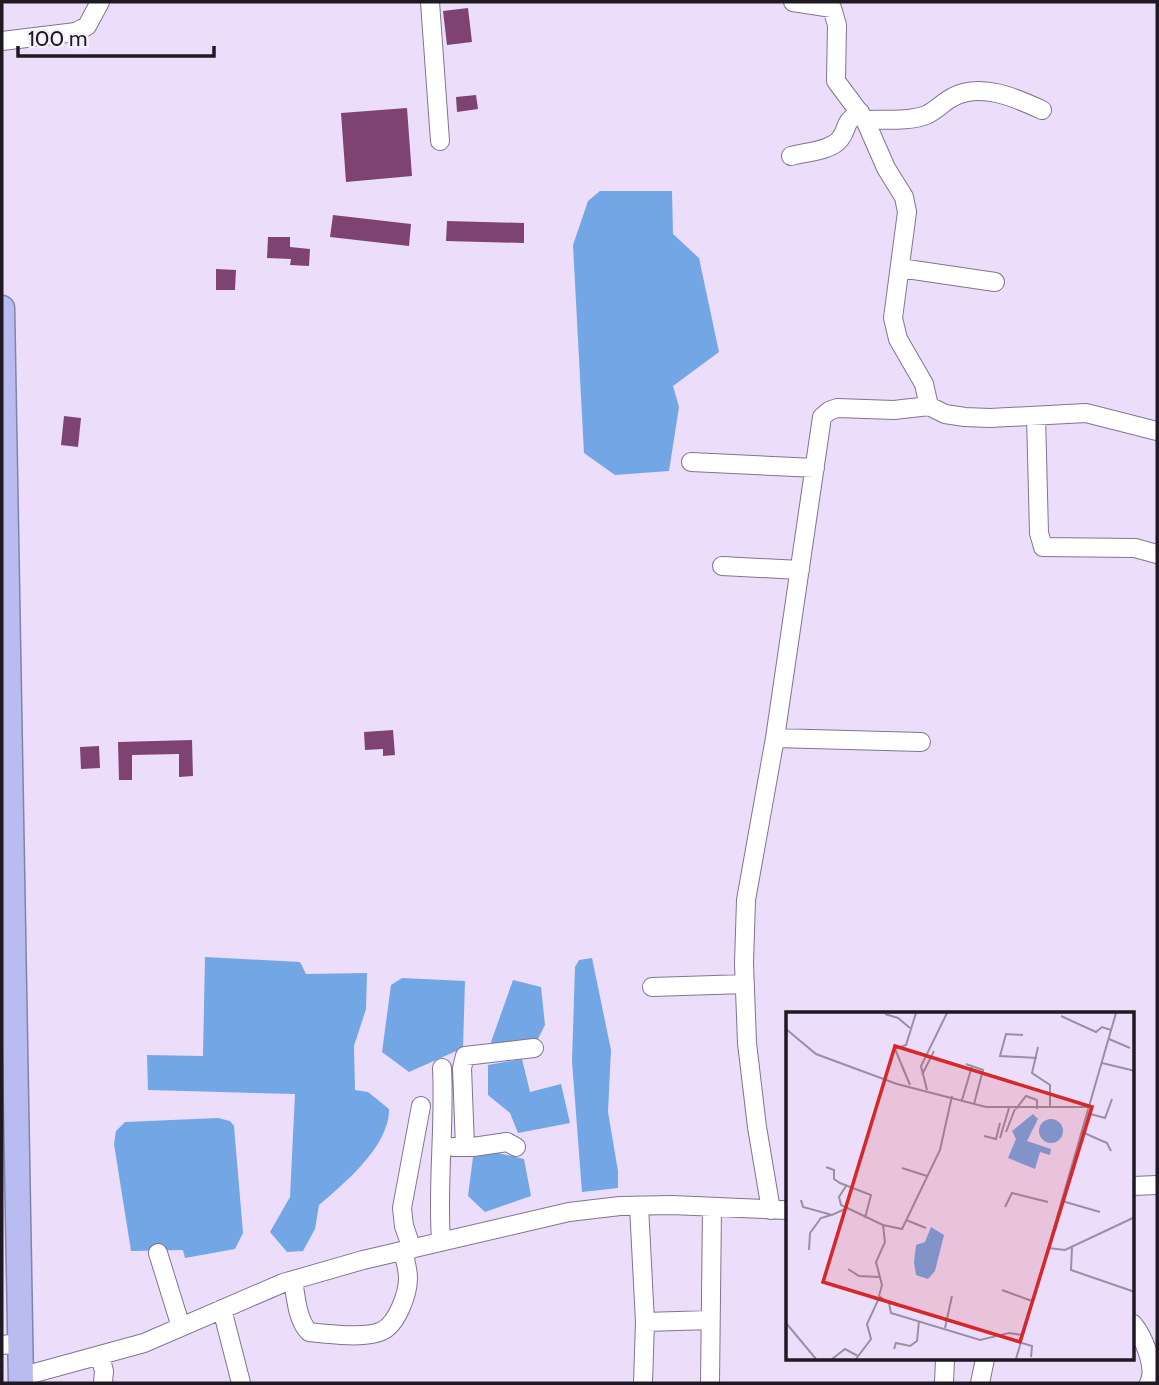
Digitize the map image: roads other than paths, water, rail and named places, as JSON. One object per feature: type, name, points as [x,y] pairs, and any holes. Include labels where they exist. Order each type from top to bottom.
[{"type":"highway","points":[[2,308],[11,1344],[20,1380]]},
{"type":"street","points":[[2,41],[76,32],[87,26],[100,2]]},
{"type":"street","points":[[429,2],[440,141]]},
{"type":"street","points":[[793,2],[834,5],[837,25],[836,81],[863,116],[886,168],[904,197],[907,212],[893,318],[898,339],[923,384],[929,406]]},
{"type":"street","points":[[791,156],[838,142],[846,124],[863,116],[927,115],[963,92],[995,92],[1042,110]]},
{"type":"street","points":[[900,268],[995,282]]},
{"type":"street","points":[[20,1380],[144,1343],[293,1280],[441,1241],[569,1212],[672,1205],[712,1209],[780,1210],[757,1128],[747,1043],[746,900],[775,738],[822,417],[837,408],[894,410],[929,406],[945,414],[965,417],[1086,413],[1157,431]]},
{"type":"street","points":[[1036,416],[1039,534],[1043,547],[1135,548],[1157,554]]},
{"type":"street","points":[[691,462],[816,468]]},
{"type":"street","points":[[722,566],[800,570]]},
{"type":"street","points":[[775,738],[921,742]]},
{"type":"street","points":[[652,987],[745,984]]},
{"type":"street","points":[[465,1147],[462,1068],[465,1056],[534,1048]]},
{"type":"street","points":[[441,1241],[442,1068]]},
{"type":"street","points":[[293,1280],[300,1317],[309,1332],[373,1334],[384,1330],[392,1322],[407,1292],[407,1250],[402,1208],[421,1106]]},
{"type":"street","points":[[443,1147],[507,1142],[516,1147]]},
{"type":"street","points":[[1134,1186],[1157,1185]]},
{"type":"street","points":[[639,1206],[645,1322],[643,1383]]},
{"type":"street","points":[[710,1383],[712,1209]]},
{"type":"street","points":[[158,1253],[181,1327]]},
{"type":"street","points":[[222,1309],[241,1383]]},
{"type":"street","points":[[645,1322],[710,1320]]},
{"type":"street","points":[[1134,1326],[1147,1353],[1151,1373],[1149,1383]]},
{"type":"street","points":[[100,1356],[104,1371],[103,1383]]},
{"type":"street","points":[[944,1383],[945,1360]]},
{"type":"street","points":[[980,1383],[985,1360]]},
{"type":"water","points":[[600,191],[672,191],[673,234],[699,258],[719,352],[673,386],[679,407],[669,471],[615,475],[584,453],[573,245],[588,201]]},
{"type":"water","points":[[205,957],[300,962],[306,974],[367,973],[366,1009],[354,1046],[355,1090],[368,1092],[389,1109],[387,1123],[382,1136],[364,1162],[319,1205],[315,1229],[303,1251],[287,1252],[270,1232],[290,1197],[295,1094],[148,1090],[147,1055],[203,1056]]},
{"type":"water","points":[[592,958],[611,1050],[608,1112],[618,1171],[618,1188],[582,1192],[572,1061],[575,967],[579,960]]},
{"type":"water","points":[[402,978],[465,981],[463,1048],[409,1072],[382,1052],[391,985]]},
{"type":"water","points":[[513,980],[541,987],[545,1025],[534,1047],[498,1052],[491,1042]]},
{"type":"water","points":[[522,1059],[530,1092],[561,1084],[570,1123],[518,1133],[510,1113],[488,1095],[488,1065]]},
{"type":"water","points":[[218,1118],[230,1121],[234,1126],[243,1233],[235,1249],[185,1258],[183,1250],[131,1251],[114,1144],[116,1131],[125,1122]]},
{"type":"water","points":[[489,1151],[524,1159],[531,1196],[485,1212],[468,1196],[473,1157]]}]
